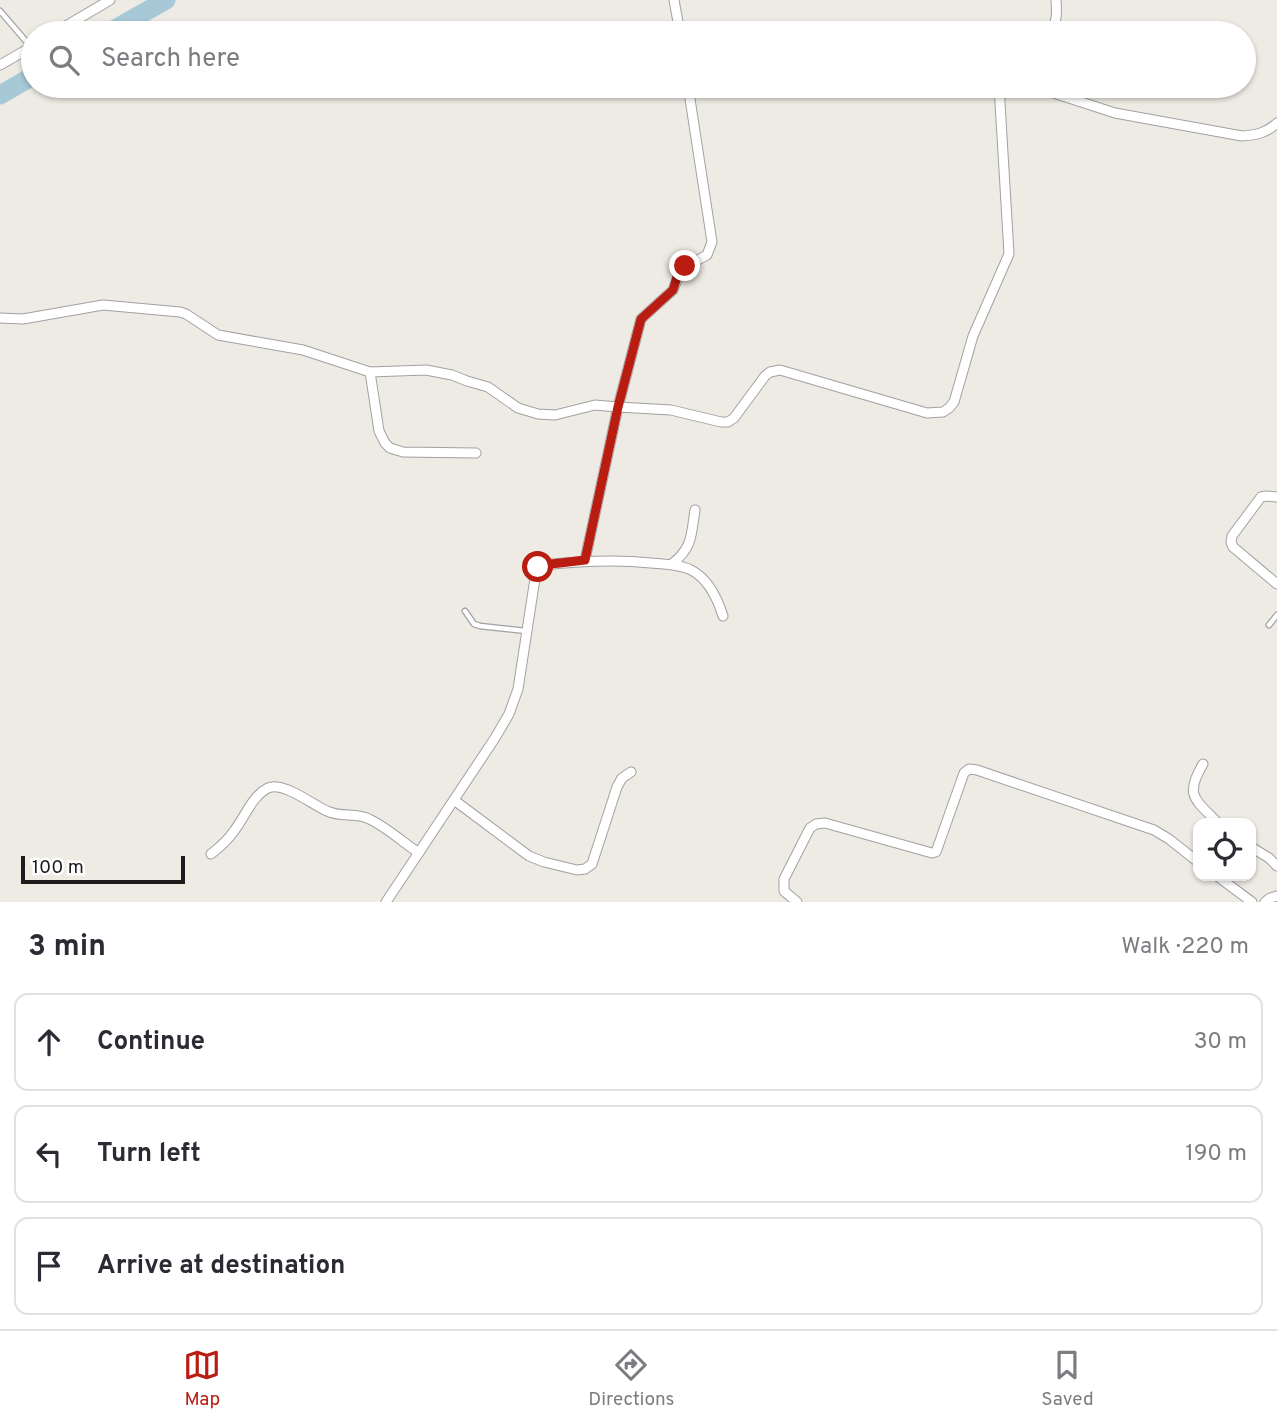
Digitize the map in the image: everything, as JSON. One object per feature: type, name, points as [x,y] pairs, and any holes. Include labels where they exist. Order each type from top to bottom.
[{"type":"street","points":[[74,21],[110,0]]},
{"type":"street","points":[[674,0],[678,21]]},
{"type":"street","points":[[1055,21],[1056,0]]},
{"type":"street","points":[[0,65],[21,53]]},
{"type":"street","points":[[585,560],[618,407],[641,319],[673,290],[682,268],[707,255],[712,242],[690,98]]},
{"type":"street","points":[[0,318],[23,319],[103,305],[180,312],[218,335],[303,350],[370,372],[436,371],[488,387],[518,408],[543,415],[555,415],[595,405],[671,410],[728,422],[734,418],[765,376],[780,370],[927,413],[943,412],[957,395],[973,336],[1009,254],[1000,98]]},
{"type":"street","points":[[1069,98],[1115,113],[1242,136],[1269,130],[1277,123]]},
{"type":"street","points":[[370,372],[379,431],[390,448],[403,452],[476,453]]},
{"type":"street","points":[[1277,497],[1261,497],[1232,536],[1231,542],[1233,547],[1277,584]]},
{"type":"street","points":[[672,564],[684,555],[689,545],[695,510]]},
{"type":"street","points":[[386,902],[509,714],[518,689],[538,567],[585,560],[672,564],[690,569],[698,575],[713,592],[723,615]]},
{"type":"street","points":[[1203,764],[1196,776],[1192,793],[1213,818]]},
{"type":"street","points":[[797,902],[784,891],[784,879],[810,828],[825,823],[936,852],[964,773],[969,769],[1154,831],[1193,858]]},
{"type":"street","points":[[454,800],[529,856],[577,870],[585,869],[592,864],[617,787],[622,778],[631,772]]},
{"type":"street","points":[[211,854],[228,839],[256,798],[266,789],[275,786],[330,813],[359,815],[370,819],[419,853]]},
{"type":"street","points":[[1256,849],[1277,866]]},
{"type":"street","points":[[1224,881],[1252,902]]},
{"type":"street","points":[[1265,902],[1277,896]]},
{"type":"lane","points":[[0,12],[21,34]]},
{"type":"lane","points":[[464,611],[474,624],[480,626],[528,632]]},
{"type":"lane","points":[[1269,625],[1277,615]]},
{"type":"waterway","points":[[129,21],[166,0]]},
{"type":"waterway","points":[[0,95],[21,83]]},
{"type":"route","points":[[538,567],[585,560],[618,407],[641,319],[673,290],[679,271],[685,266]]}]
